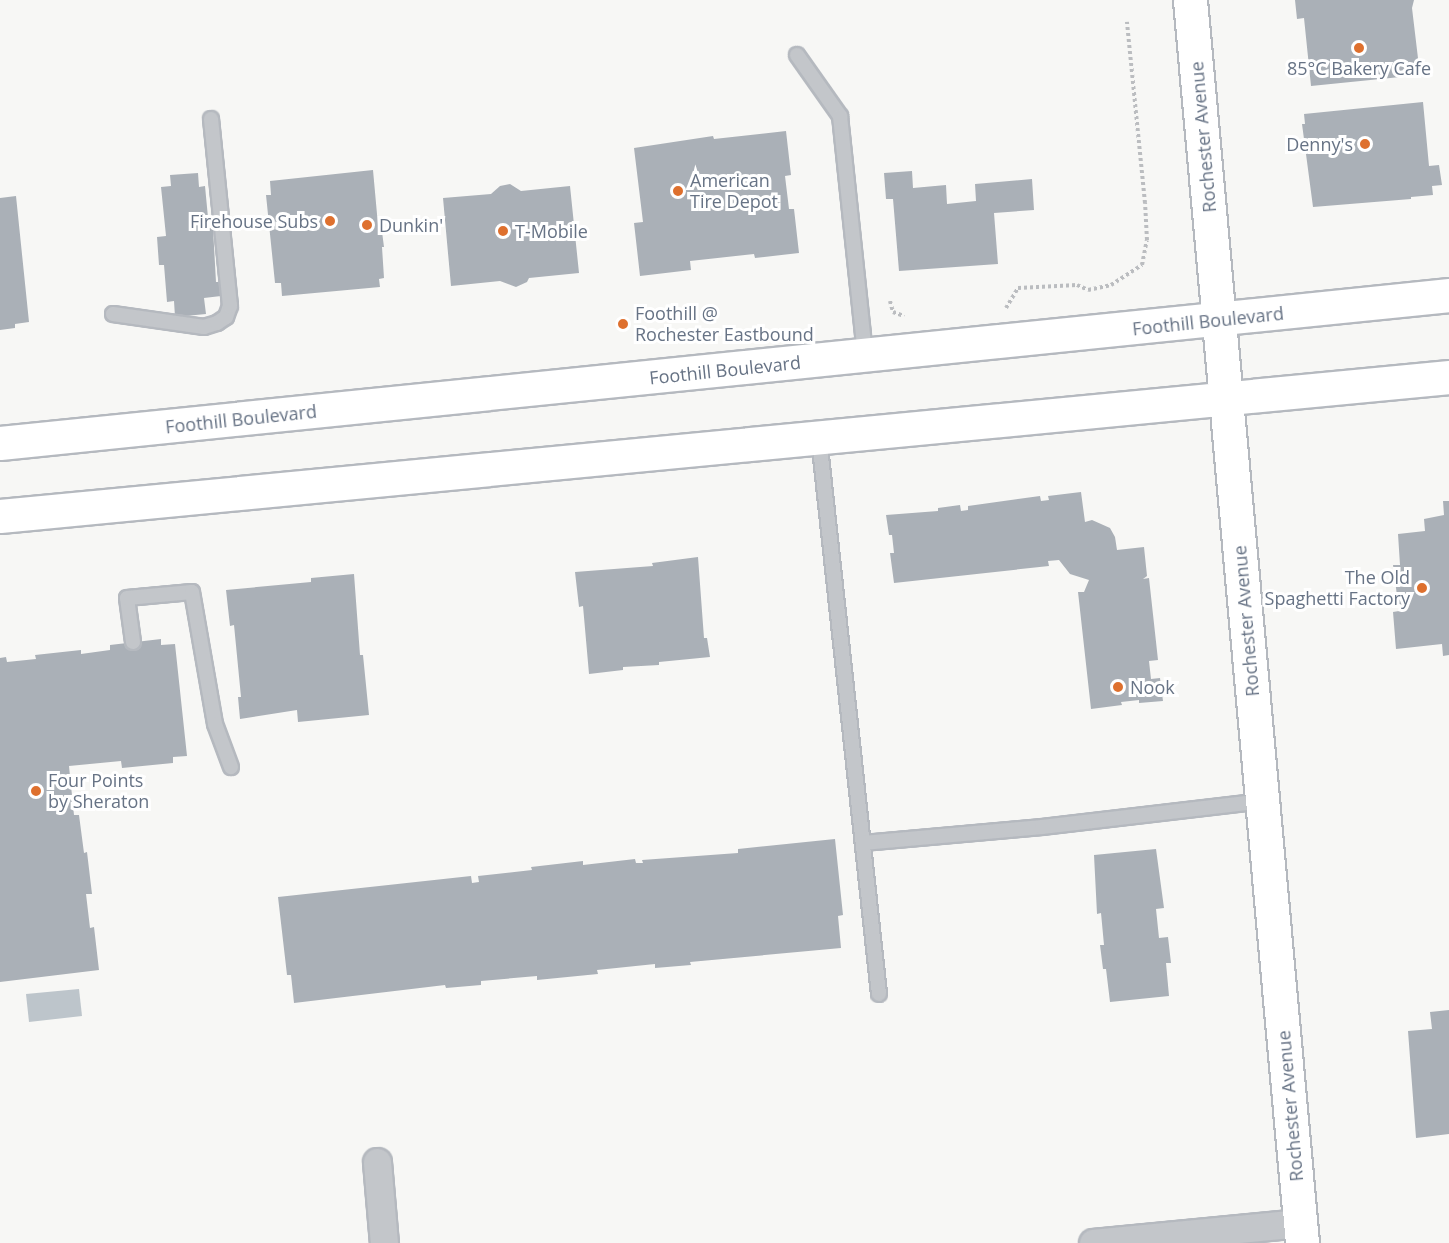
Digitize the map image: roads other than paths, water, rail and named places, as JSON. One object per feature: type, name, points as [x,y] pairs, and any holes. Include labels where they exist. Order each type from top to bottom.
[{"type":"main road","name":"Rochester Avenue","points":[[1190,0],[1301,1233]]},
{"type":"main road","name":"Foothill Boulevard","points":[[0,443],[1449,295]]},
{"type":"main road","points":[[0,516],[1449,377]]},
{"type":"street","points":[[377,1162],[384,1243]]},
{"type":"street","points":[[1093,1243],[1301,1233]]},
{"type":"lane","points":[[797,55],[840,116],[865,356]]},
{"type":"lane","points":[[113,314],[204,327],[226,317],[230,306],[211,119]]},
{"type":"lane","points":[[819,438],[879,994]]},
{"type":"lane","points":[[133,642],[127,598],[192,592],[215,724],[231,767]]},
{"type":"lane","points":[[863,843],[1042,827],[1263,801]]},
{"type":"place","name":"85°C Bakery Cafe","points":[[1359,48]]},
{"type":"place","name":"Denny's","points":[[1365,144]]},
{"type":"place","name":"American Tire Depot","points":[[678,191]]},
{"type":"place","name":"Firehouse Subs","points":[[330,221]]},
{"type":"place","name":"Dunkin'","points":[[367,225]]},
{"type":"place","name":"T-Mobile","points":[[503,231]]},
{"type":"place","name":"Foothill @ Rochester Eastbound","points":[[623,324]]},
{"type":"place","name":"The Old Spaghetti Factory","points":[[1422,588]]},
{"type":"place","name":"Nook","points":[[1118,687]]},
{"type":"place","name":"Four Points by Sheraton","points":[[36,791]]}]
